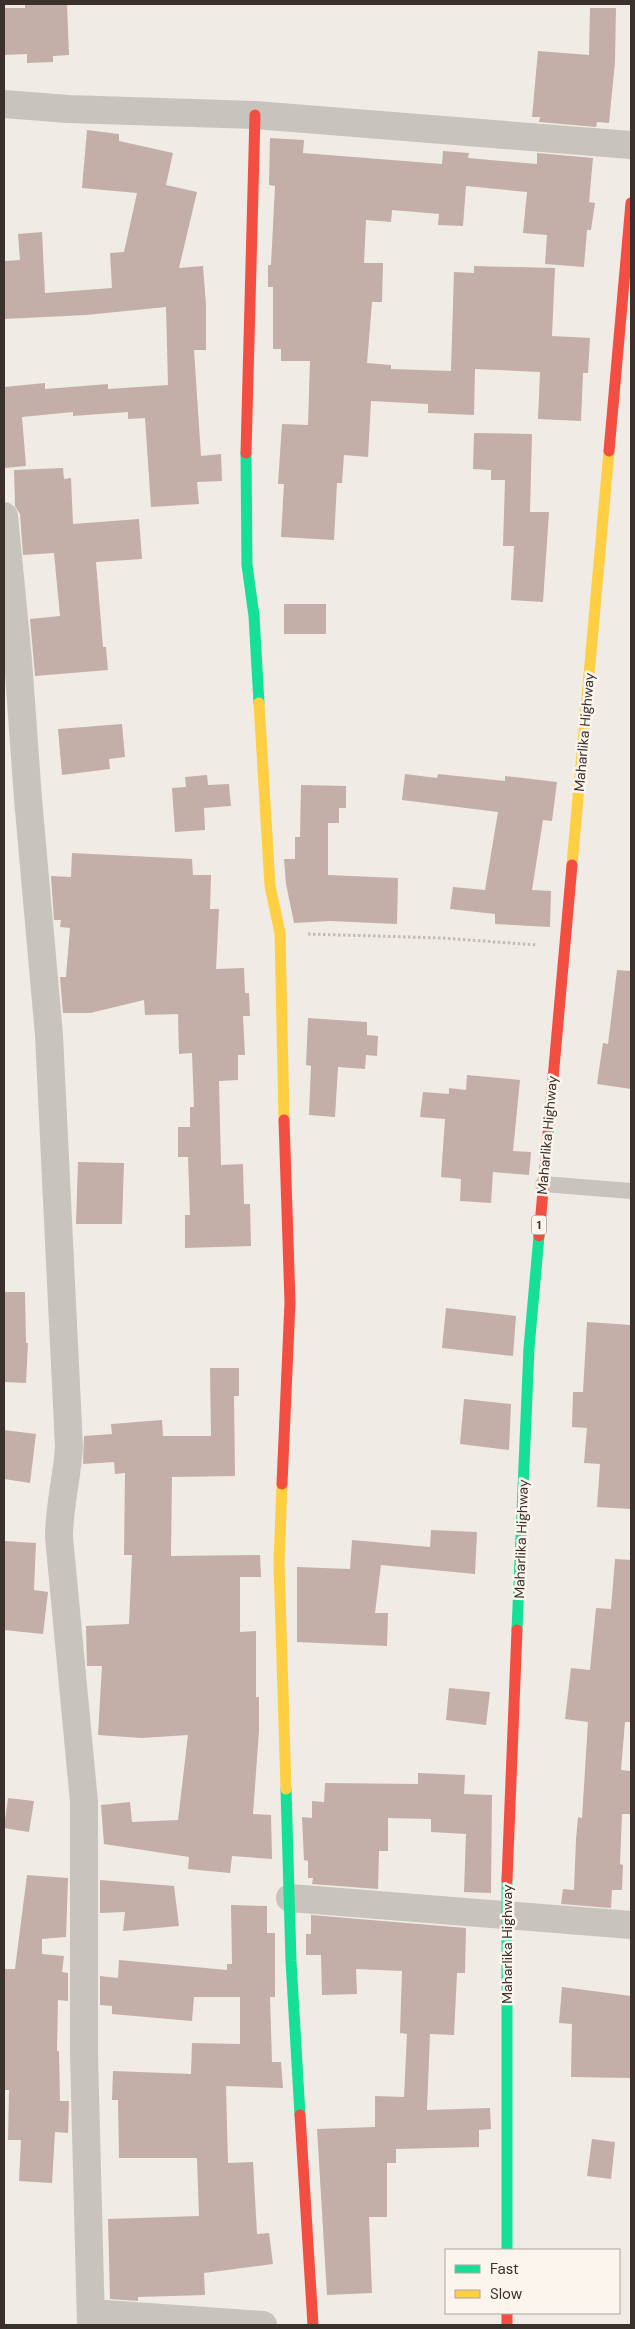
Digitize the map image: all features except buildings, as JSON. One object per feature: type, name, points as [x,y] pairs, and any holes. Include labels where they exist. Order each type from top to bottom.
[{"type":"main road","points":[[255,115],[246,498],[247,565],[254,616],[270,886],[280,933],[290,1302],[279,1563],[297,2075],[313,2325]]},
{"type":"main road","name":"Maharlika Highway","points":[[507,2249],[507,1880],[529,1348],[631,203]]},
{"type":"street","points":[[4,104],[68,109],[255,115],[631,145]]},
{"type":"street","points":[[4,516],[18,660],[28,800],[49,1035],[69,1447],[67,1476],[59,1516],[59,1537],[84,1802],[84,2054],[91,2319],[263,2325]]},
{"type":"street","points":[[290,1898],[631,1925]]},
{"type":"lane","points":[[543,1184],[631,1191]]},
{"type":"path","points":[[280,933],[433,938],[564,947]]},
{"type":"traffic: fast","points":[[246,453],[247,565],[254,616],[259,703]]},
{"type":"traffic: fast","points":[[517,1630],[529,1348],[539,1236]]},
{"type":"traffic: fast","points":[[286,1789],[291,1961],[300,2115]]},
{"type":"traffic: fast","points":[[507,1880],[507,2249]]},
{"type":"traffic: slow","points":[[572,865],[609,451]]},
{"type":"traffic: slow","points":[[259,703],[270,886],[280,933],[284,1120]]},
{"type":"traffic: slow","points":[[282,1484],[279,1563],[286,1789]]},
{"type":"traffic: jam","points":[[246,453],[255,115]]},
{"type":"traffic: jam","points":[[609,451],[631,203]]},
{"type":"traffic: jam","points":[[539,1236],[572,865]]},
{"type":"traffic: jam","points":[[282,1484],[290,1302],[284,1120]]},
{"type":"traffic: jam","points":[[507,1880],[517,1630]]},
{"type":"traffic: jam","points":[[300,2115],[313,2325]]},
{"type":"traffic: jam","points":[[507,2314],[507,2325]]}]
